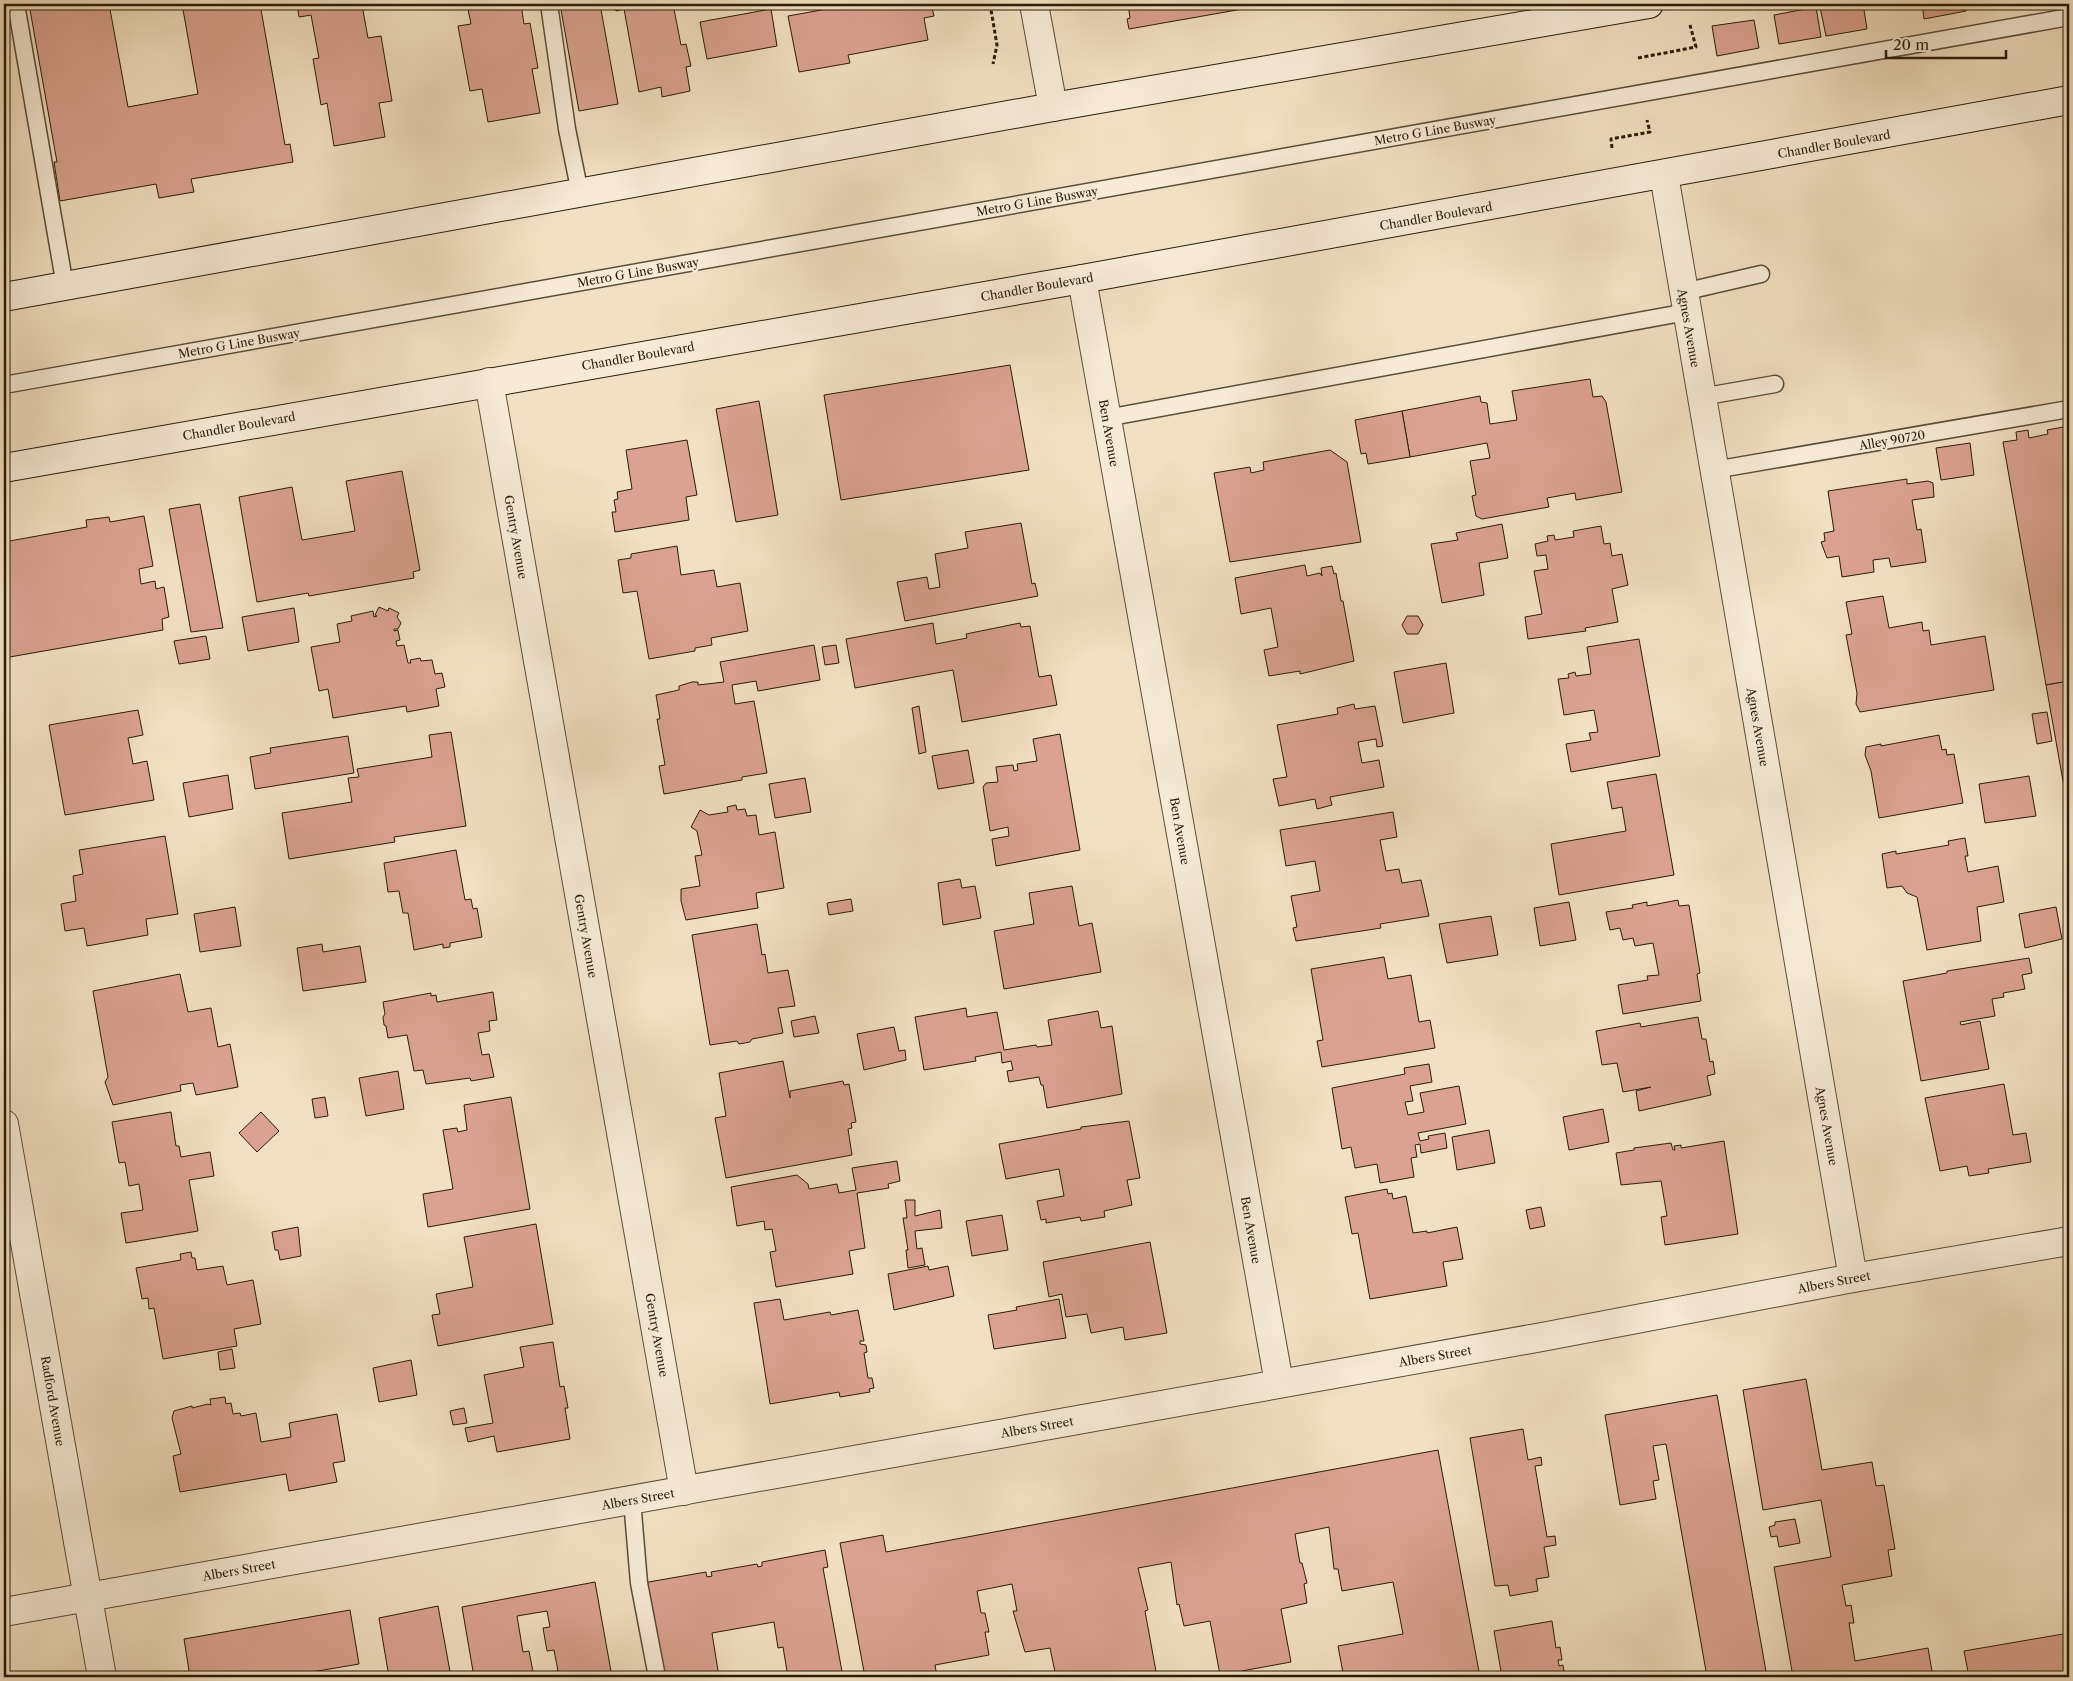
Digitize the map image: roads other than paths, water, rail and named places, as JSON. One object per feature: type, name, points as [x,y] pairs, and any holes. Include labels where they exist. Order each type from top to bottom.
[{"type":"street","points":[[1034,4],[1052,107]]},
{"type":"street","points":[[4,297],[1052,107],[1636,5]]},
{"type":"street","name":"Chandler Boulevard","points":[[4,468],[1082,279],[1664,175],[2069,100]]},
{"type":"street","name":"Agnes Avenue","points":[[1664,175],[1853,1278]]},
{"type":"street","name":"Ben Avenue","points":[[1082,279],[1279,1383]]},
{"type":"street","name":"Gentry Avenue","points":[[489,382],[684,1491]]},
{"type":"street","name":"Radford Avenue","points":[[4,1124],[102,1677]]},
{"type":"street","name":"Albers Street","points":[[4,1612],[1542,1337],[1853,1278],[2069,1240]]},
{"type":"lane","points":[[16,4],[65,286]]},
{"type":"lane","points":[[549,4],[567,129],[580,193]]},
{"type":"lane","name":"Metro G Line Busway","points":[[4,385],[2069,17]]},
{"type":"lane","points":[[1106,418],[1685,302],[1761,274]]},
{"type":"lane","points":[[1702,396],[1775,384]]},
{"type":"lane","name":"Alley 90720","points":[[1714,470],[2069,409]]},
{"type":"lane","points":[[632,1500],[639,1583],[657,1677]]}]
